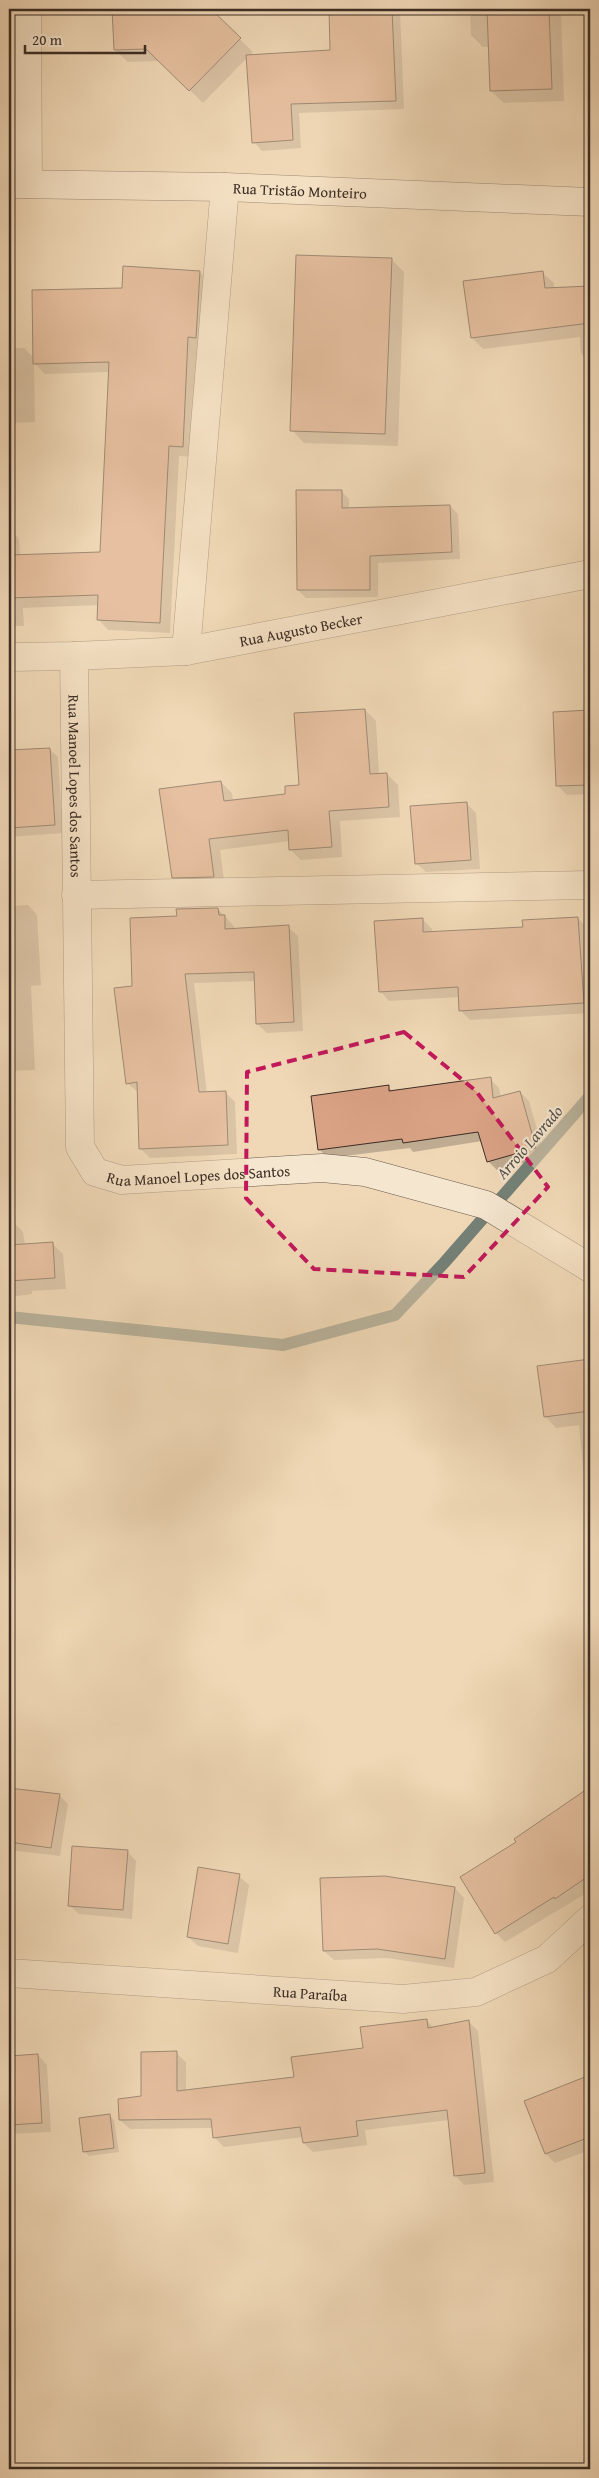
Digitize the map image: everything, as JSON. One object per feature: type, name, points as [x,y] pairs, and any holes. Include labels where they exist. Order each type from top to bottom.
[{"type":"street","points":[[18,184],[27,9]]},
{"type":"street","name":"Rua Tristão Monteiro","points":[[18,184],[225,186],[590,202]]},
{"type":"street","points":[[186,651],[225,186]]},
{"type":"street","name":"Rua Augusto Becker","points":[[9,657],[186,651],[590,574]]},
{"type":"street","name":"Rua Manoel Lopes dos Santos","points":[[74,656],[80,1147],[95,1172],[122,1180],[322,1168],[365,1172],[486,1205],[590,1268]]},
{"type":"street","points":[[76,894],[590,885]]},
{"type":"street","name":"Rua Paraíba","points":[[9,1973],[403,1999],[476,1992],[546,1959],[590,1919]]},
{"type":"highlighted area","points":[[404,1032],[476,1091],[548,1187],[464,1277],[314,1269],[246,1198],[247,1072]]},
{"type":"building","points":[[112,9],[211,9],[241,38],[189,91],[146,49],[114,50]]},
{"type":"building","points":[[329,9],[392,9],[396,101],[291,104],[293,140],[252,143],[246,55],[330,50]]},
{"type":"building","points":[[487,9],[549,9],[552,89],[490,91]]},
{"type":"building","points":[[296,255],[392,258],[385,434],[290,431]]},
{"type":"building","points":[[123,266],[200,271],[196,338],[188,337],[183,447],[169,446],[160,623],[97,620],[98,595],[9,598],[9,555],[100,552],[109,362],[33,364],[32,290],[122,288]]},
{"type":"building","points":[[543,271],[545,288],[590,286],[590,323],[471,338],[463,281]]},
{"type":"building","points":[[296,490],[342,490],[342,508],[450,505],[452,552],[370,556],[370,590],[297,590]]},
{"type":"building","points":[[365,709],[370,774],[387,773],[389,807],[329,811],[332,847],[289,850],[288,830],[209,839],[214,877],[172,878],[159,789],[221,781],[224,801],[285,794],[285,786],[299,785],[294,713]]},
{"type":"building","points":[[590,710],[590,785],[556,786],[553,712]]},
{"type":"building","points":[[50,748],[55,825],[9,828],[9,750]]},
{"type":"building","points":[[467,802],[471,860],[415,864],[410,806]]},
{"type":"building","points":[[218,908],[219,915],[225,915],[225,929],[289,925],[294,1022],[256,1024],[254,972],[185,974],[199,1092],[226,1091],[228,1145],[139,1149],[137,1082],[126,1084],[114,988],[132,986],[130,918],[177,916],[176,909]]},
{"type":"building","points":[[578,917],[584,1003],[459,1011],[458,987],[379,992],[374,921],[423,918],[423,932],[523,927],[522,920]]},
{"type":"building","points":[[491,1077],[493,1098],[520,1091],[536,1148],[487,1162],[478,1132],[403,1143],[402,1139],[318,1150],[311,1096],[389,1085],[389,1091]]},
{"type":"building","points":[[53,1242],[55,1278],[9,1281],[9,1245]]},
{"type":"building","points":[[590,1359],[590,1411],[544,1417],[537,1366]]},
{"type":"building","points":[[590,1787],[590,1875],[555,1899],[554,1897],[495,1934],[460,1877],[516,1842],[514,1839]]},
{"type":"building","points":[[9,1788],[60,1794],[51,1848],[9,1842]]},
{"type":"building","points":[[72,1846],[128,1850],[123,1910],[68,1906]]},
{"type":"building","points":[[198,1867],[240,1874],[228,1944],[187,1937]]},
{"type":"building","points":[[385,1876],[455,1887],[445,1959],[377,1949],[323,1951],[320,1878]]},
{"type":"building","points":[[427,2019],[428,2028],[469,2020],[485,2173],[454,2176],[447,2110],[356,2121],[358,2136],[303,2143],[300,2127],[213,2138],[211,2119],[119,2120],[118,2099],[141,2096],[141,2052],[177,2051],[177,2091],[294,2077],[291,2057],[363,2048],[360,2027]]},
{"type":"building","points":[[38,2054],[42,2123],[9,2125],[9,2056]]},
{"type":"building","points":[[590,2075],[590,2137],[545,2154],[524,2101]]},
{"type":"building","points":[[110,2114],[114,2148],[83,2152],[79,2118]]},
{"type":"waterway","name":"Arroio Lavrado","points":[[9,1317],[283,1345],[395,1315],[444,1263],[590,1096]]}]
